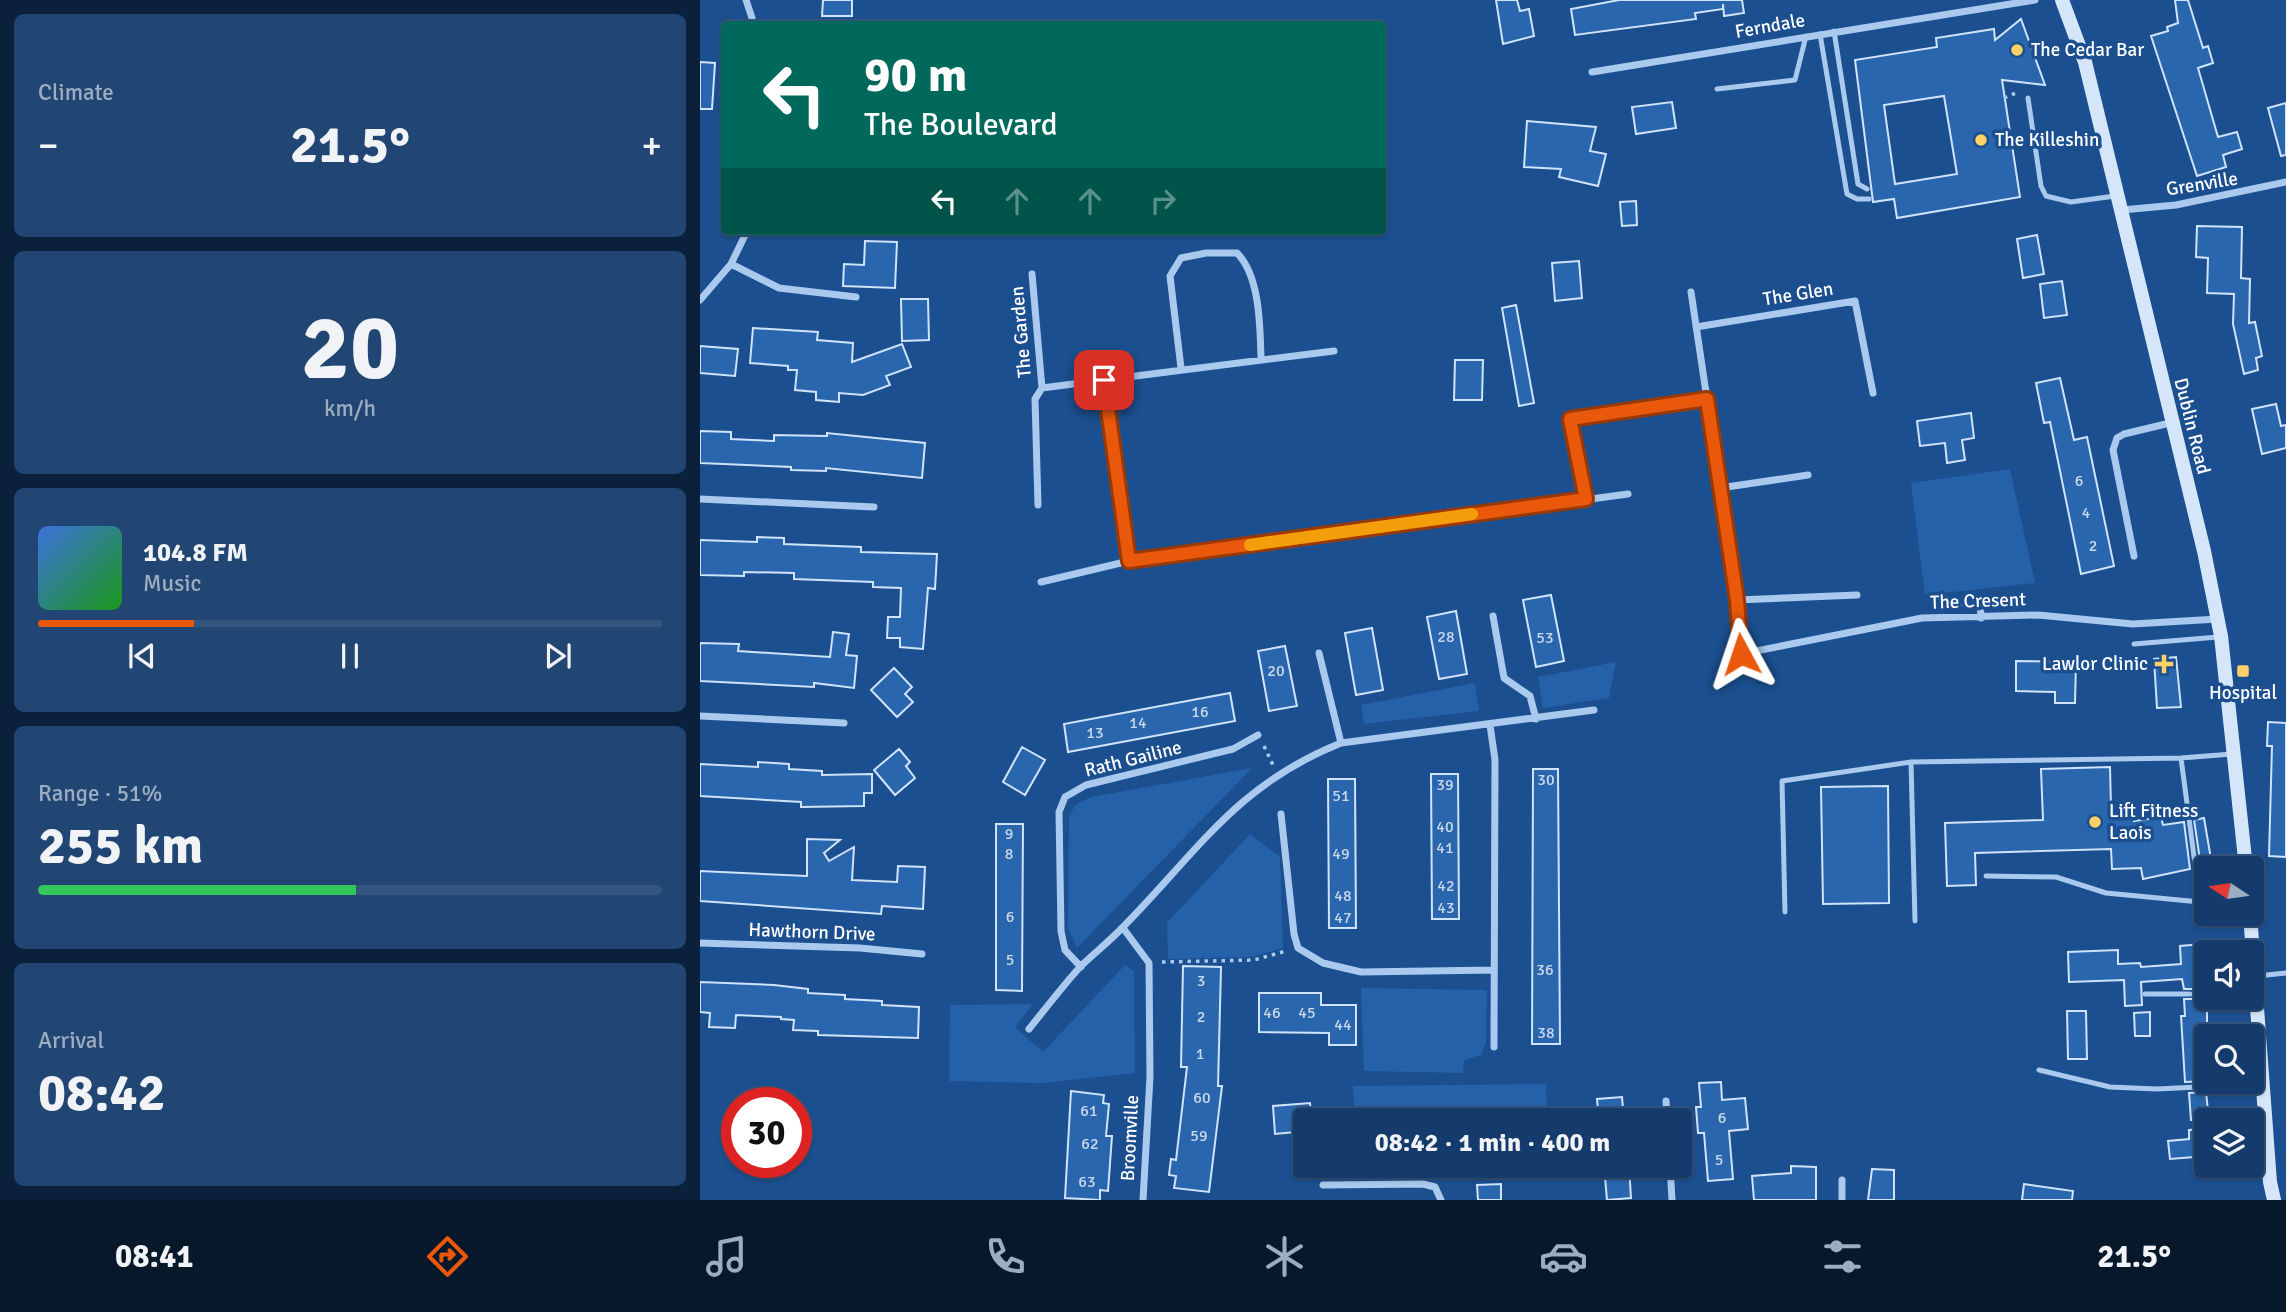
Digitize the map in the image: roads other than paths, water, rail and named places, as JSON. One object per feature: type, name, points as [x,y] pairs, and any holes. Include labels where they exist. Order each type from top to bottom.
[{"type":"main road","name":"Dublin Road","points":[[2062,0],[2085,62],[2218,619],[2245,856]]},
{"type":"main road","points":[[2264,1094],[2270,1182],[2274,1200]]},
{"type":"street","points":[[746,0],[753,21]]},
{"type":"street","name":"Ferndale","points":[[1592,72],[2035,0]]},
{"type":"street","name":"Grenville","points":[[2120,203],[2176,205],[2254,191],[2286,182]]},
{"type":"street","points":[[700,300],[731,264],[745,235]]},
{"type":"street","points":[[1181,368],[1170,276],[1181,258],[1206,253],[1237,253],[1248,264],[1260,329],[1261,358]]},
{"type":"street","points":[[731,264],[779,288],[856,297]]},
{"type":"street","name":"The Garden","points":[[1032,274],[1042,387],[1035,399],[1038,505]]},
{"type":"street","points":[[1691,292],[1737,600],[1857,595]]},
{"type":"street","name":"The Glen","points":[[1696,327],[1854,301],[1873,393]]},
{"type":"street","name":"The Garden","points":[[1042,387],[1334,351]]},
{"type":"street","points":[[1104,380],[1129,561]]},
{"type":"street","points":[[1586,499],[1570,419],[1707,399]]},
{"type":"street","points":[[2134,556],[2113,450],[2117,438],[2124,434],[2170,423]]},
{"type":"street","points":[[1720,488],[1808,475]]},
{"type":"street","points":[[1041,582],[1129,561],[1628,494]]},
{"type":"street","points":[[700,499],[874,507]]},
{"type":"street","points":[[1940,605],[2022,596]]},
{"type":"street","name":"The Cresent","points":[[1737,600],[1741,654],[1922,618],[2038,615],[2133,624],[2218,619]]},
{"type":"street","points":[[1980,600],[1981,618]]},
{"type":"street","points":[[1493,616],[1504,678],[1530,695],[1536,719]]},
{"type":"street","points":[[1319,653],[1341,743]]},
{"type":"street","points":[[1029,1029],[1081,967],[1123,928],[1235,806],[1277,774],[1341,743],[1594,710]]},
{"type":"street","points":[[700,716],[844,723]]},
{"type":"street","points":[[1490,725],[1495,761],[1494,1047]]},
{"type":"street","name":"Rath Gailine","points":[[1081,967],[1065,950],[1061,931],[1059,812],[1065,797],[1086,785],[1233,749],[1258,735]]},
{"type":"street","points":[[1281,814],[1294,934],[1298,948],[1323,963],[1361,972],[1494,970]]},
{"type":"street","name":"Broomville","points":[[1123,928],[1149,963],[1150,1077],[1143,1200]]},
{"type":"street","name":"Hawthorn Drive","points":[[700,943],[860,948],[922,954]]},
{"type":"street","points":[[1666,1101],[1666,1108]]},
{"type":"street","points":[[1671,1178],[1672,1200]]},
{"type":"street","points":[[1842,1180],[1842,1200]]},
{"type":"street","points":[[1323,1185],[1423,1184],[1435,1187],[1441,1200]]},
{"type":"lane","points":[[1834,31],[1858,184],[1867,189]]},
{"type":"lane","points":[[1820,34],[1847,194],[1857,199],[1869,199]]},
{"type":"lane","points":[[1717,89],[1795,80],[1806,36]]},
{"type":"lane","points":[[2028,98],[2041,186],[2046,196],[2071,202],[2120,203]]},
{"type":"lane","points":[[2134,644],[2221,636]]},
{"type":"lane","points":[[1785,912],[1782,781],[1911,762],[2181,758],[2235,754]]},
{"type":"lane","points":[[2181,758],[2196,856]]},
{"type":"lane","points":[[1911,762],[1915,921]]},
{"type":"lane","points":[[1986,876],[2056,877],[2106,893],[2194,901]]},
{"type":"lane","points":[[2264,982],[2286,973]]},
{"type":"lane","points":[[2145,994],[2190,993]]},
{"type":"lane","points":[[2039,1070],[2110,1087],[2194,1087]]},
{"type":"place","name":"The Cedar Bar","points":[[2017,50]]},
{"type":"place","name":"The Killeshin","points":[[1981,140]]},
{"type":"place","name":"Lawlor Clinic","points":[[2164,664]]},
{"type":"place","name":"Hospital","points":[[2243,671]]},
{"type":"place","name":"Lift Fitness Laois","points":[[2095,822]]}]
